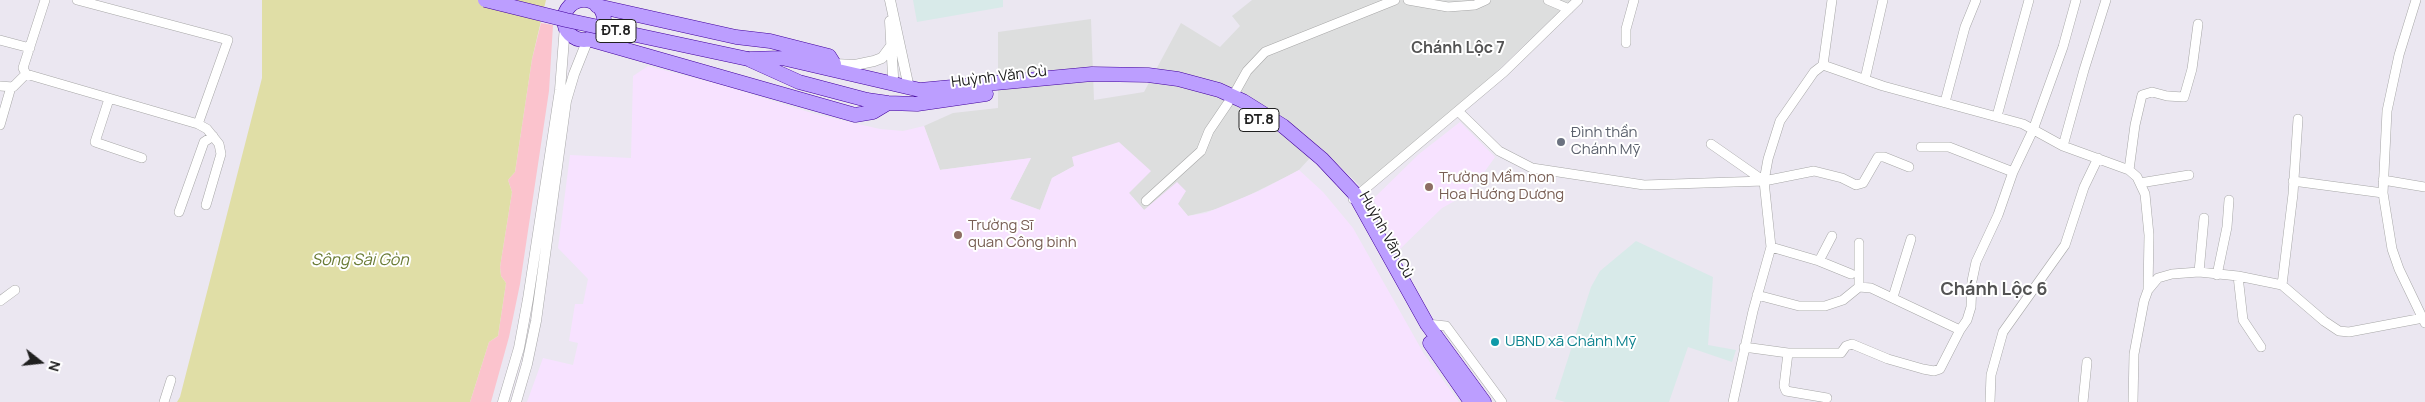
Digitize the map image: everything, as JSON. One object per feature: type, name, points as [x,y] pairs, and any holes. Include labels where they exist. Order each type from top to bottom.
[{"type":"main road","name":"ĐT.8","points":[[485,0],[566,20],[748,59],[782,58],[892,84]]},
{"type":"main road","points":[[632,13],[617,18],[613,23],[611,40],[578,39],[572,36],[565,26],[565,13],[573,3],[586,0],[597,6],[632,13],[736,36],[793,46],[829,56],[834,64]]},
{"type":"main road","points":[[597,6],[601,11],[603,41]]},
{"type":"main road","points":[[603,41],[856,115],[873,112],[888,103],[892,84],[932,90],[1092,74],[1123,73],[1178,80],[1219,90],[1230,100],[1283,126],[1322,159],[1354,199],[1422,323],[1471,402]]},
{"type":"main road","name":"ĐT.8","points":[[748,59],[769,52],[781,51],[834,64],[847,73]]},
{"type":"main road","name":"ĐT.8","points":[[748,59],[773,76],[795,87],[822,98],[873,112]]},
{"type":"main road","name":"Huỳnh Văn Cù","points":[[748,59],[799,82],[867,100],[888,103],[910,104],[1094,82],[1134,83],[1178,88],[1230,100]]},
{"type":"main road","points":[[909,88],[910,104]]},
{"type":"main road","points":[[1422,323],[1484,402]]},
{"type":"street","points":[[46,0],[23,68],[26,74],[198,124],[214,136],[222,154],[206,205]]},
{"type":"street","points":[[77,0],[228,40],[198,124]]},
{"type":"street","points":[[890,0],[892,84]]},
{"type":"street","points":[[890,0],[909,88]]},
{"type":"street","points":[[1146,201],[1201,151],[1209,131],[1247,71],[1265,52],[1395,0]]},
{"type":"street","points":[[1408,0],[1448,7],[1476,4],[1486,0]]},
{"type":"street","points":[[1548,0],[1568,9]]},
{"type":"street","points":[[1354,199],[1504,72],[1578,0]]},
{"type":"street","points":[[1626,43],[1626,29],[1634,0]]},
{"type":"street","points":[[1733,402],[1744,347],[1771,247],[1764,181],[1768,159],[1780,121],[1814,72],[1823,65],[1832,0]]},
{"type":"street","points":[[1865,79],[1883,0]]},
{"type":"street","points":[[1945,102],[1965,27],[1976,0]]},
{"type":"street","points":[[1997,116],[2029,0]]},
{"type":"street","points":[[1744,347],[1788,353],[1840,353],[1846,346],[1852,344],[1888,359],[1934,371],[1940,369],[1960,330],[1968,320],[1976,262],[1998,215],[2013,172],[2033,130],[2064,47],[2076,0]]},
{"type":"street","points":[[2063,146],[2106,0]]},
{"type":"street","points":[[2148,290],[2158,278],[2172,274],[2199,272],[2238,276],[2282,285],[2324,321],[2339,331],[2349,332],[2424,321],[2399,269],[2392,249],[2383,193],[2387,111],[2399,55],[2416,0]]},
{"type":"street","points":[[2129,170],[2135,126],[2142,95],[2152,92],[2167,96],[2184,97],[2192,69],[2198,24]]},
{"type":"street","points":[[503,402],[519,348],[526,312],[560,90],[565,26]]},
{"type":"street","points":[[0,40],[30,48]]},
{"type":"street","points":[[516,402],[527,364],[536,315],[563,116],[569,88],[603,41]]},
{"type":"street","points":[[834,64],[855,65],[874,61],[882,58],[891,46]]},
{"type":"street","points":[[1823,65],[1883,86],[1997,116],[2033,130],[2063,146],[2129,170],[2140,183],[2145,194],[2147,212],[2148,290],[2134,354],[2134,402]]},
{"type":"street","points":[[0,125],[11,87],[26,74]]},
{"type":"street","points":[[0,86],[11,87]]},
{"type":"street","points":[[109,99],[95,142],[142,158]]},
{"type":"street","points":[[1458,111],[1499,151],[1532,168],[1644,185],[1764,181],[1814,171],[1842,178],[1856,185],[1864,183],[1878,157],[1884,157],[1909,166]]},
{"type":"street","points":[[2282,285],[2294,181],[2298,119]]},
{"type":"street","points":[[179,212],[204,142],[214,136]]},
{"type":"street","points":[[1712,144],[1764,181]]},
{"type":"street","points":[[1921,147],[1949,147],[2013,172]]},
{"type":"street","points":[[1990,402],[1991,375],[2004,332],[2065,245],[2084,187],[2098,158]]},
{"type":"street","points":[[2140,183],[2189,175]]},
{"type":"street","points":[[2383,180],[2425,187]]},
{"type":"street","points":[[2294,181],[2383,193]]},
{"type":"street","points":[[2217,275],[2227,227],[2229,200]]},
{"type":"street","points":[[2199,272],[2204,218]]},
{"type":"street","points":[[1819,261],[1832,236]]},
{"type":"street","points":[[1893,297],[1911,239]]},
{"type":"street","points":[[1859,243],[1859,287]]},
{"type":"street","points":[[1771,247],[1819,261],[1851,274]]},
{"type":"street","points":[[2238,276],[2243,320],[2261,347]]},
{"type":"street","points":[[1757,295],[1799,306],[1825,306],[1842,300],[1859,287],[1871,288],[1960,330]]},
{"type":"street","points":[[0,301],[15,290]]},
{"type":"street","points":[[526,312],[536,315]]},
{"type":"street","points":[[1422,323],[1446,326],[1502,402]]},
{"type":"street","points":[[1788,353],[1784,386],[1786,391],[1827,398]]},
{"type":"street","points":[[2083,402],[2087,362]]},
{"type":"street","points":[[164,402],[171,380]]},
{"type":"shaded area","points":[[913,0],[1003,0],[1003,7],[917,22]]},
{"type":"shaded area","points":[[1252,0],[1571,0],[1492,76],[1361,187],[1320,147],[1299,170],[1286,177],[1225,207],[1188,216],[1178,204],[1144,210],[1129,193],[1074,166],[1052,178],[1040,210],[1010,199],[1031,158],[940,170],[924,126],[953,113],[998,108],[998,32],[1091,19],[1094,100],[1144,92],[1181,23],[1220,47],[1240,26],[1232,16]]},
{"type":"shaded area","points":[[541,23],[553,25],[549,91],[520,284],[509,337],[491,402],[470,402],[489,342],[498,336],[506,283],[501,276],[500,267],[512,192],[508,180],[515,172],[532,59]]},
{"type":"shaded area","name":"Trường Sĩ quan Công binh","points":[[648,66],[725,86],[815,114],[880,129],[903,131],[924,126],[940,170],[1031,158],[1010,199],[1040,210],[1052,178],[1074,166],[1072,157],[1119,142],[1151,171],[1129,193],[1144,210],[1177,182],[1186,191],[1178,204],[1188,216],[1206,213],[1259,191],[1299,170],[1323,192],[1353,228],[1424,354],[1459,402],[527,402],[543,358],[573,365],[578,343],[569,341],[575,304],[583,304],[588,279],[558,248],[570,155],[631,158],[633,76]]},
{"type":"shaded area","name":"Trường Mầm non Hoa Hướng Dương","points":[[1460,122],[1495,157],[1483,174],[1472,182],[1473,191],[1442,208],[1400,249],[1373,199],[1419,154]]},
{"type":"shaded area","points":[[1636,241],[1713,277],[1708,345],[1736,350],[1732,362],[1688,347],[1669,402],[1565,402],[1555,399],[1591,287],[1600,271]]},
{"type":"water","name":"Sông Sài Gòn","points":[[262,0],[546,0],[532,59],[515,172],[508,180],[512,192],[500,267],[501,276],[506,283],[498,336],[489,342],[470,402],[177,402],[180,397],[262,78]]},
{"type":"place","name":"Đình thần Chánh Mỹ","points":[[1561,142]]},
{"type":"place","name":"Trường Mầm non Hoa Hướng Dương","points":[[1429,187]]},
{"type":"place","name":"Trường Sĩ quan Công binh","points":[[958,235]]},
{"type":"place","name":"UBND xã Chánh Mỹ","points":[[1495,342]]},
{"type":"district","name":"Chánh Lộc 7","points":[[1458,49]]},
{"type":"district","name":"Chánh Lộc 6","points":[[1994,290]]}]
